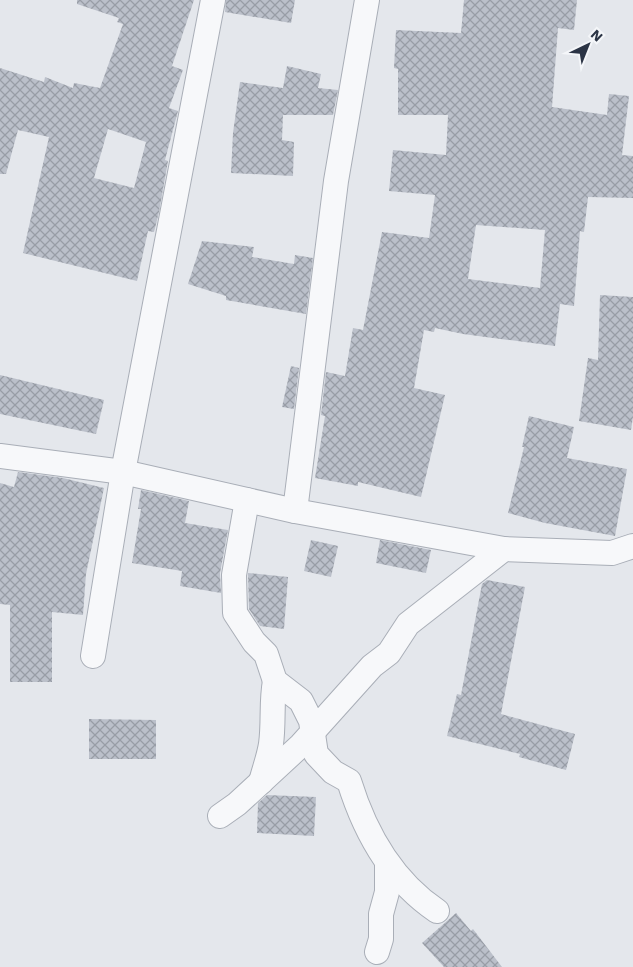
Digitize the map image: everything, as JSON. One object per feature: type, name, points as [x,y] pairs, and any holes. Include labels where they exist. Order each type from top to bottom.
[{"type":"street","points":[[93,656],[124,472],[213,0]]},
{"type":"street","points":[[295,511],[336,181],[366,0]]},
{"type":"street","points":[[0,456],[124,472],[295,511],[504,549],[612,553],[633,546]]},
{"type":"street","points":[[247,500],[234,575],[235,613],[254,642],[266,654],[275,681],[271,701],[273,721],[271,745],[261,782]]},
{"type":"street","points":[[220,816],[261,782],[312,734],[372,666],[388,653],[408,624],[504,549]]},
{"type":"street","points":[[275,681],[301,701],[312,721],[312,734],[316,754],[333,772],[349,781],[358,810],[387,864],[421,901],[437,911]]},
{"type":"street","points":[[377,952],[381,939],[381,914],[387,892],[387,864]]},
{"type":"building","points":[[77,0],[194,0],[172,66],[183,70],[169,108],[178,111],[165,160],[168,161],[159,212],[154,232],[148,231],[137,281],[23,253],[49,137],[18,130],[6,174],[0,174],[0,68],[44,82],[45,77],[73,88],[74,83],[100,88],[123,24],[117,22],[119,18],[77,4]],"holes":[[[108,129],[146,142],[134,188],[94,178]]]},
{"type":"building","points":[[226,0],[295,0],[291,23],[225,12]]},
{"type":"building","points":[[464,0],[577,0],[574,30],[558,28],[552,107],[607,115],[609,94],[629,96],[622,155],[633,156],[633,198],[588,197],[584,232],[580,231],[574,306],[560,304],[555,346],[463,334],[435,328],[434,332],[424,330],[414,388],[445,395],[421,497],[358,482],[358,486],[315,478],[325,416],[321,415],[326,372],[345,376],[353,328],[363,330],[382,232],[429,238],[435,195],[389,191],[393,150],[446,155],[448,115],[398,115],[398,69],[394,68],[396,30],[461,33]],"holes":[[[476,225],[545,230],[540,288],[468,279]]]},
{"type":"building","points":[[287,66],[321,74],[318,88],[338,90],[333,115],[283,115],[282,140],[294,142],[293,176],[231,173],[233,133],[240,82],[283,88]]},
{"type":"building","points":[[202,241],[254,247],[252,257],[294,264],[295,255],[313,258],[306,314],[226,300],[226,296],[188,284]]},
{"type":"building","points":[[600,295],[633,297],[633,417],[631,430],[579,421],[588,358],[598,360]]},
{"type":"building","points":[[291,366],[299,368],[294,409],[282,407]]},
{"type":"building","points":[[0,375],[104,400],[96,434],[0,414]]},
{"type":"building","points":[[529,416],[574,427],[567,458],[627,469],[615,536],[545,523],[508,513],[524,447],[522,447]]},
{"type":"building","points":[[18,472],[63,478],[104,488],[86,574],[83,615],[52,612],[52,682],[10,682],[10,605],[0,604],[0,483],[14,487]]},
{"type":"building","points":[[141,490],[189,501],[185,523],[228,530],[220,573],[221,593],[180,586],[182,571],[132,563],[141,509],[138,509]]},
{"type":"building","points":[[311,540],[338,546],[331,577],[304,571]]},
{"type":"building","points":[[380,540],[431,550],[426,573],[376,563]]},
{"type":"building","points":[[248,573],[288,577],[284,629],[260,626],[249,609]]},
{"type":"building","points":[[487,580],[525,587],[501,714],[575,734],[566,770],[519,757],[520,754],[447,736],[457,694],[461,695],[482,584]]},
{"type":"building","points":[[89,719],[156,720],[156,759],[89,759]]},
{"type":"building","points":[[267,795],[316,797],[314,836],[257,833],[258,803]]},
{"type":"building","points":[[456,913],[471,931],[473,929],[502,967],[444,967],[422,943]]}]
